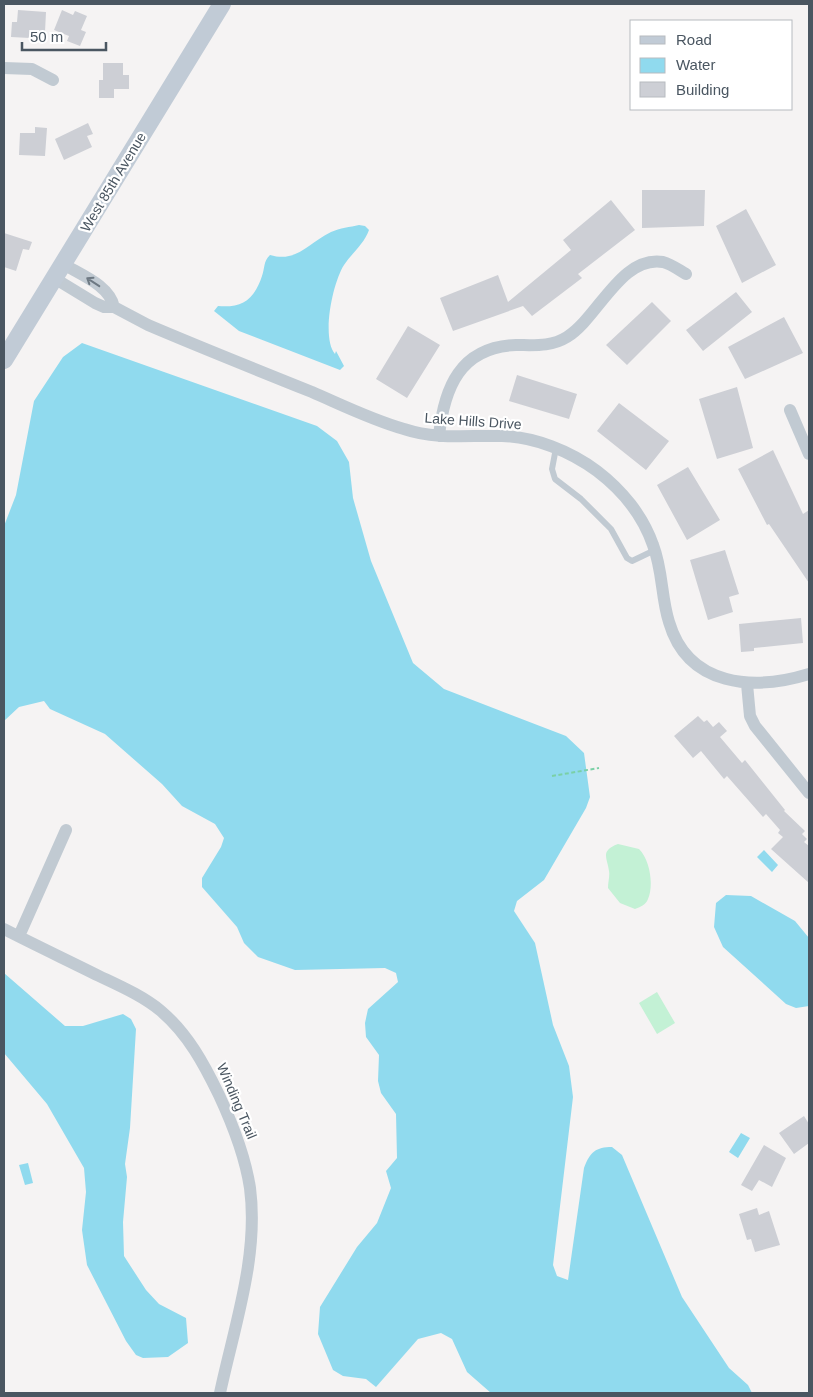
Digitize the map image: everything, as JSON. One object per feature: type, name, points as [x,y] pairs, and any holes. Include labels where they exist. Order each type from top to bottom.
[{"type":"street","name":"West 85th Avenue","points":[[4,360],[222,4]]},
{"type":"street","points":[[4,68],[32,69],[53,80]]},
{"type":"street","points":[[439,436],[441,413],[448,389],[461,370],[478,356],[497,348],[546,345],[567,337],[589,319],[617,283],[630,271],[645,264],[663,262],[686,274]]},
{"type":"street","name":"Lake Hills Drive","points":[[59,271],[106,292],[112,298],[114,307],[148,326],[395,426],[439,436],[512,437],[556,448],[597,471],[625,497],[648,531],[661,569],[669,621],[679,643],[704,669],[724,679],[746,684],[779,682],[809,674]]},
{"type":"street","points":[[790,410],[809,454]]},
{"type":"street","points":[[746,684],[750,716],[755,726],[809,793]]},
{"type":"street","points":[[19,936],[66,830]]},
{"type":"street","name":"Winding Trail","points":[[4,929],[138,994],[161,1011],[182,1031],[204,1064],[232,1124],[244,1156],[250,1189],[252,1228],[248,1263],[220,1393]]},
{"type":"lane","points":[[556,448],[552,469],[554,479],[581,499],[611,530],[627,558],[632,561],[655,550]]},
{"type":"path","points":[[552,776],[599,768]]},
{"type":"green space","points":[[618,844],[639,849],[646,859],[650,873],[651,887],[648,899],[643,906],[635,909],[620,903],[608,888],[609,873],[606,855],[609,849]]},
{"type":"green space","points":[[657,992],[675,1023],[657,1034],[639,1003]]},
{"type":"water","points":[[359,225],[365,226],[369,230],[340,273],[330,310],[329,335],[331,346],[344,366],[340,370],[239,331],[214,311],[218,306],[234,306],[251,297],[259,284],[265,263],[270,255],[279,257],[295,254],[331,232]]},
{"type":"water","points":[[82,343],[317,426],[337,441],[349,462],[353,498],[371,561],[413,663],[444,689],[566,736],[584,753],[590,797],[586,808],[544,880],[517,901],[514,911],[535,943],[553,1025],[569,1066],[573,1097],[553,1265],[557,1276],[568,1280],[584,1168],[591,1154],[598,1149],[612,1147],[622,1155],[682,1297],[729,1368],[748,1385],[752,1393],[491,1393],[467,1372],[452,1339],[441,1333],[418,1339],[376,1387],[366,1379],[343,1376],[333,1370],[318,1334],[320,1307],[357,1247],[377,1223],[391,1188],[386,1171],[397,1158],[396,1114],[381,1093],[378,1081],[379,1055],[366,1037],[365,1023],[368,1009],[398,982],[396,973],[385,968],[295,970],[258,957],[244,943],[237,927],[202,887],[202,878],[221,847],[224,838],[215,824],[182,806],[162,784],[105,734],[50,709],[44,701],[19,707],[4,721],[4,526],[16,495],[34,401],[63,357]]},
{"type":"water","points":[[764,850],[778,865],[772,872],[757,857]]},
{"type":"water","points":[[726,895],[751,896],[795,921],[809,938],[809,1006],[796,1008],[786,1004],[723,947],[714,927],[716,903]]},
{"type":"water","points":[[4,973],[65,1026],[83,1026],[123,1014],[131,1019],[136,1029],[130,1128],[125,1164],[127,1177],[123,1222],[124,1256],[146,1290],[159,1304],[186,1318],[188,1343],[168,1357],[143,1358],[136,1355],[126,1341],[87,1265],[82,1230],[86,1192],[84,1168],[47,1104],[4,1053]]},
{"type":"water","points":[[741,1133],[750,1138],[738,1158],[729,1152]]},
{"type":"water","points":[[28,1163],[33,1183],[25,1185],[19,1165]]},
{"type":"building","points":[[18,10],[46,12],[45,32],[31,31],[30,38],[11,37],[12,22],[17,22]]},
{"type":"building","points":[[62,10],[73,15],[75,11],[87,16],[81,30],[86,32],[80,46],[67,41],[69,36],[54,30]]},
{"type":"building","points":[[103,63],[123,63],[123,75],[129,75],[129,89],[114,89],[114,98],[99,98],[99,80],[103,80]]},
{"type":"building","points":[[88,123],[93,134],[87,136],[92,147],[64,160],[55,139]]},
{"type":"building","points":[[35,127],[47,128],[45,156],[19,155],[20,133],[35,133]]},
{"type":"building","points":[[642,190],[705,190],[704,226],[642,228]]},
{"type":"building","points":[[611,200],[635,230],[578,274],[582,278],[532,316],[523,306],[453,331],[440,298],[498,275],[508,302],[571,250],[563,240]]},
{"type":"building","points":[[746,209],[776,265],[742,283],[716,226]]},
{"type":"building","points":[[4,233],[32,242],[29,250],[23,249],[16,271],[4,267]]},
{"type":"building","points":[[736,292],[752,312],[703,351],[686,330]]},
{"type":"building","points":[[652,302],[671,321],[627,365],[606,345]]},
{"type":"building","points":[[784,317],[803,353],[745,379],[728,347]]},
{"type":"building","points":[[408,326],[440,345],[407,398],[376,379]]},
{"type":"building","points":[[517,375],[577,394],[569,419],[509,401]]},
{"type":"building","points":[[737,387],[753,448],[717,459],[699,399]]},
{"type":"building","points":[[619,403],[669,441],[646,470],[597,431]]},
{"type":"building","points":[[773,450],[803,514],[809,510],[809,583],[769,524],[767,525],[738,469]]},
{"type":"building","points":[[688,467],[720,520],[687,540],[657,485]]},
{"type":"building","points":[[725,550],[739,594],[729,597],[733,612],[708,620],[690,560]]},
{"type":"building","points":[[801,618],[803,643],[754,648],[754,651],[741,652],[739,624]]},
{"type":"building","points":[[698,716],[704,722],[707,720],[713,727],[719,722],[727,731],[720,737],[742,763],[745,760],[784,811],[805,831],[802,834],[807,839],[804,842],[809,846],[809,883],[771,849],[783,837],[778,833],[780,830],[766,814],[763,817],[727,776],[724,779],[701,751],[693,758],[674,736]]},
{"type":"building","points":[[804,1116],[809,1124],[809,1143],[794,1154],[779,1133]]},
{"type":"building","points":[[764,1145],[786,1158],[772,1187],[759,1180],[752,1191],[741,1185]]},
{"type":"building","points":[[757,1208],[759,1215],[769,1211],[780,1245],[755,1252],[751,1239],[747,1240],[739,1214]]}]
